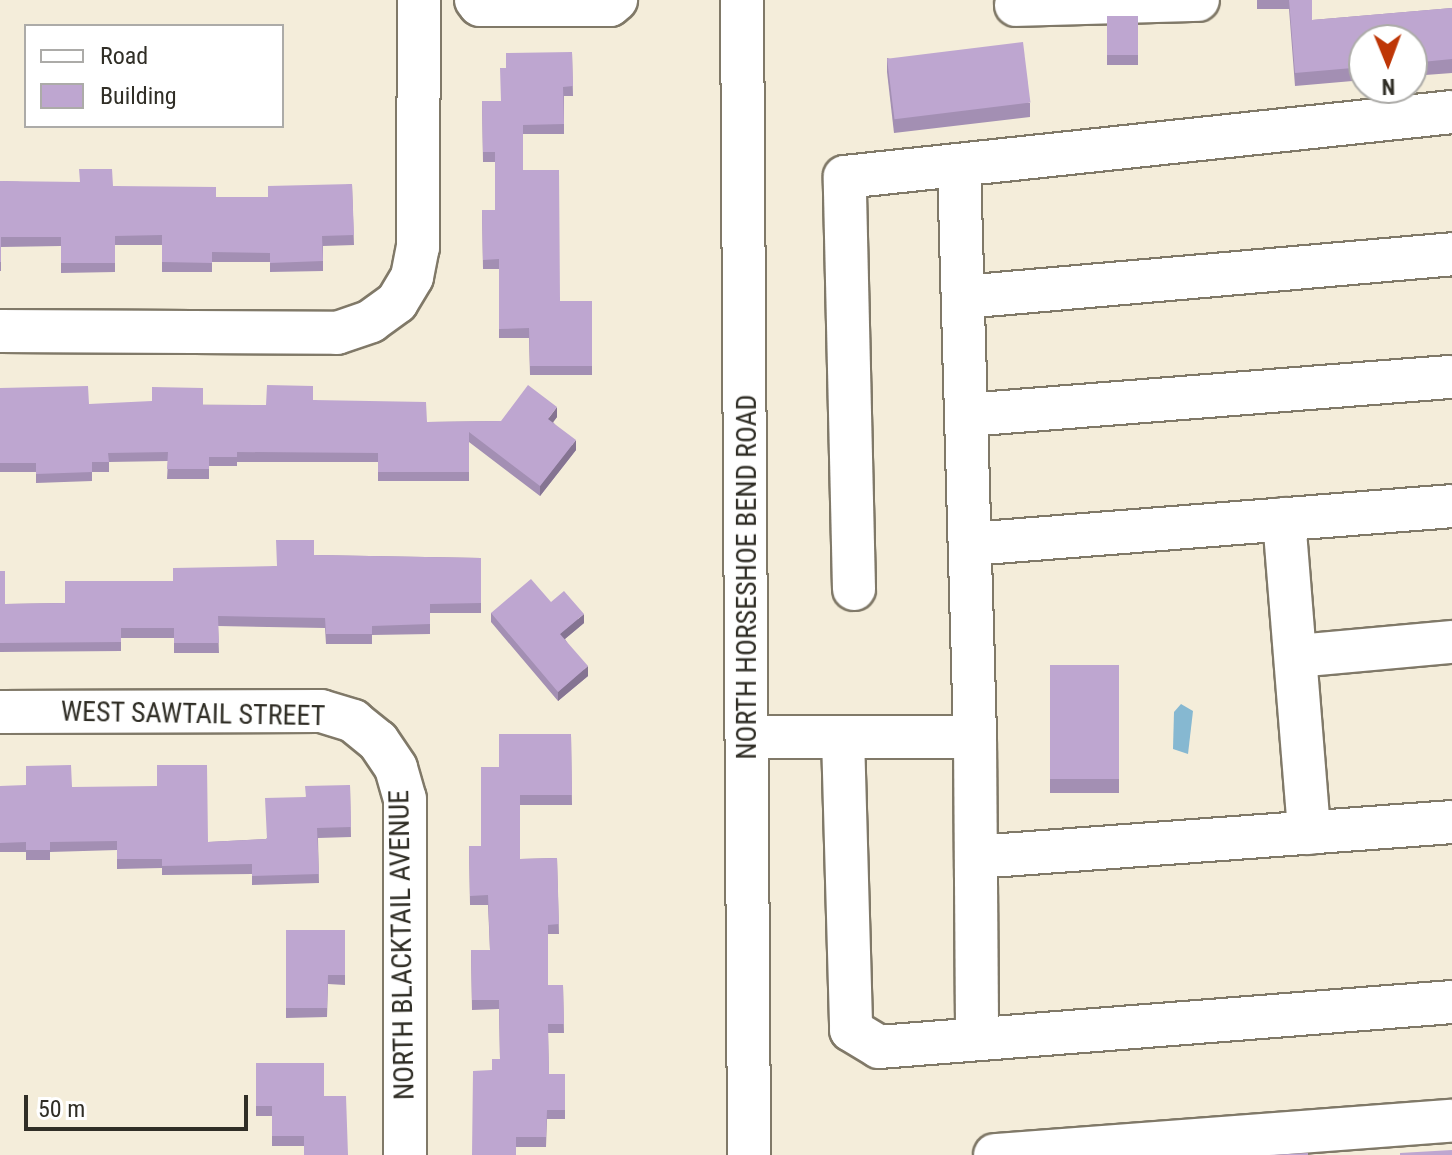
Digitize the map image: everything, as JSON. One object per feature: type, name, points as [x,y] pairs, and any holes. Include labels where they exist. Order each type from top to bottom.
[{"type":"street","points":[[0,331],[337,333],[371,321],[397,302],[412,277],[418,247],[419,0]]},
{"type":"street","points":[[476,0],[480,5],[610,5],[616,0]]},
{"type":"street","name":"NORTH HORSESHOE BEND ROAD","points":[[742,0],[749,1155]]},
{"type":"street","points":[[1016,5],[1198,0]]},
{"type":"street","points":[[854,589],[845,177],[1452,112]]},
{"type":"street","points":[[959,166],[975,737],[977,1039]]},
{"type":"street","points":[[963,297],[1452,254]]},
{"type":"street","points":[[966,415],[1452,377]]},
{"type":"street","points":[[970,544],[1452,506]]},
{"type":"street","points":[[1284,519],[1309,833]]},
{"type":"street","points":[[1297,656],[1452,642]]},
{"type":"street","name":"WEST SAWTAIL STREET","points":[[0,712],[321,711],[353,721],[378,741]]},
{"type":"street","points":[[748,737],[975,737]]},
{"type":"street","points":[[843,737],[851,1030],[879,1047],[1452,1002]]},
{"type":"street","name":"NORTH BLACKTAIL AVENUE","points":[[378,741],[396,768],[405,799],[405,1155]]},
{"type":"street","points":[[976,857],[1452,822]]},
{"type":"street","points":[[995,1155],[1345,1142],[1452,1121]]},
{"type":"water","points":[[1181,704],[1193,711],[1188,754],[1173,749],[1174,712]]},
{"type":"building","points":[[1289,0],[1312,0],[1312,20],[1452,8],[1452,59],[1428,61],[1428,24],[1348,24],[1348,68],[1295,73]]},
{"type":"building","points":[[1107,16],[1138,16],[1138,55],[1107,55]]},
{"type":"building","points":[[1023,42],[1030,103],[894,119],[887,59]]},
{"type":"building","points":[[572,52],[573,86],[563,87],[564,124],[523,125],[523,170],[559,170],[560,301],[592,301],[592,366],[530,366],[529,328],[499,329],[499,259],[483,260],[482,210],[495,210],[495,152],[483,152],[482,101],[501,101],[500,68],[506,68],[506,53]]},
{"type":"building","points":[[79,169],[112,169],[113,186],[216,187],[216,197],[268,197],[268,186],[352,184],[354,235],[322,236],[323,261],[270,263],[270,253],[212,252],[212,263],[162,262],[162,235],[115,236],[115,263],[61,263],[61,237],[1,237],[0,262],[0,181],[80,182]]},
{"type":"building","points":[[267,385],[313,386],[313,400],[426,402],[427,422],[501,421],[528,385],[557,407],[548,419],[576,440],[540,486],[469,432],[469,472],[378,472],[378,453],[237,452],[237,457],[209,457],[209,469],[167,469],[168,452],[108,453],[109,462],[92,462],[92,472],[36,474],[36,463],[0,463],[0,388],[88,386],[89,404],[152,401],[152,387],[203,388],[203,405],[266,405]]},
{"type":"building","points":[[276,540],[314,540],[314,555],[481,558],[481,603],[430,604],[430,624],[372,626],[372,634],[326,634],[325,618],[218,616],[219,643],[174,643],[174,628],[121,628],[121,642],[0,643],[0,571],[5,571],[5,604],[65,603],[65,581],[173,581],[173,568],[277,566]]},
{"type":"building","points":[[531,579],[551,602],[564,591],[584,614],[560,634],[588,666],[558,692],[491,613]]},
{"type":"building","points":[[1050,665],[1119,665],[1119,779],[1050,779]]},
{"type":"building","points":[[499,734],[571,734],[572,795],[520,795],[520,859],[557,858],[559,924],[548,925],[548,985],[563,985],[564,1024],[548,1024],[549,1074],[565,1074],[565,1110],[547,1110],[546,1137],[516,1137],[516,1155],[472,1155],[473,1071],[492,1070],[492,1059],[500,1059],[499,1000],[472,1000],[471,950],[490,950],[488,895],[470,896],[469,846],[481,846],[481,767],[499,767]]},
{"type":"building","points":[[71,765],[72,787],[157,786],[157,765],[207,765],[208,842],[267,839],[265,798],[306,797],[305,786],[350,785],[351,827],[317,828],[319,874],[252,876],[252,864],[162,866],[162,859],[117,859],[117,841],[50,842],[50,850],[26,850],[26,842],[0,843],[0,786],[26,785],[26,766]]},
{"type":"building","points":[[286,930],[345,930],[345,975],[328,975],[327,1008],[286,1008]]},
{"type":"building","points":[[256,1063],[324,1063],[324,1096],[346,1096],[348,1155],[304,1155],[304,1136],[272,1136],[272,1106],[256,1106]]},
{"type":"building","points":[[1452,1150],[1452,1155],[1400,1155],[1400,1153]]}]
